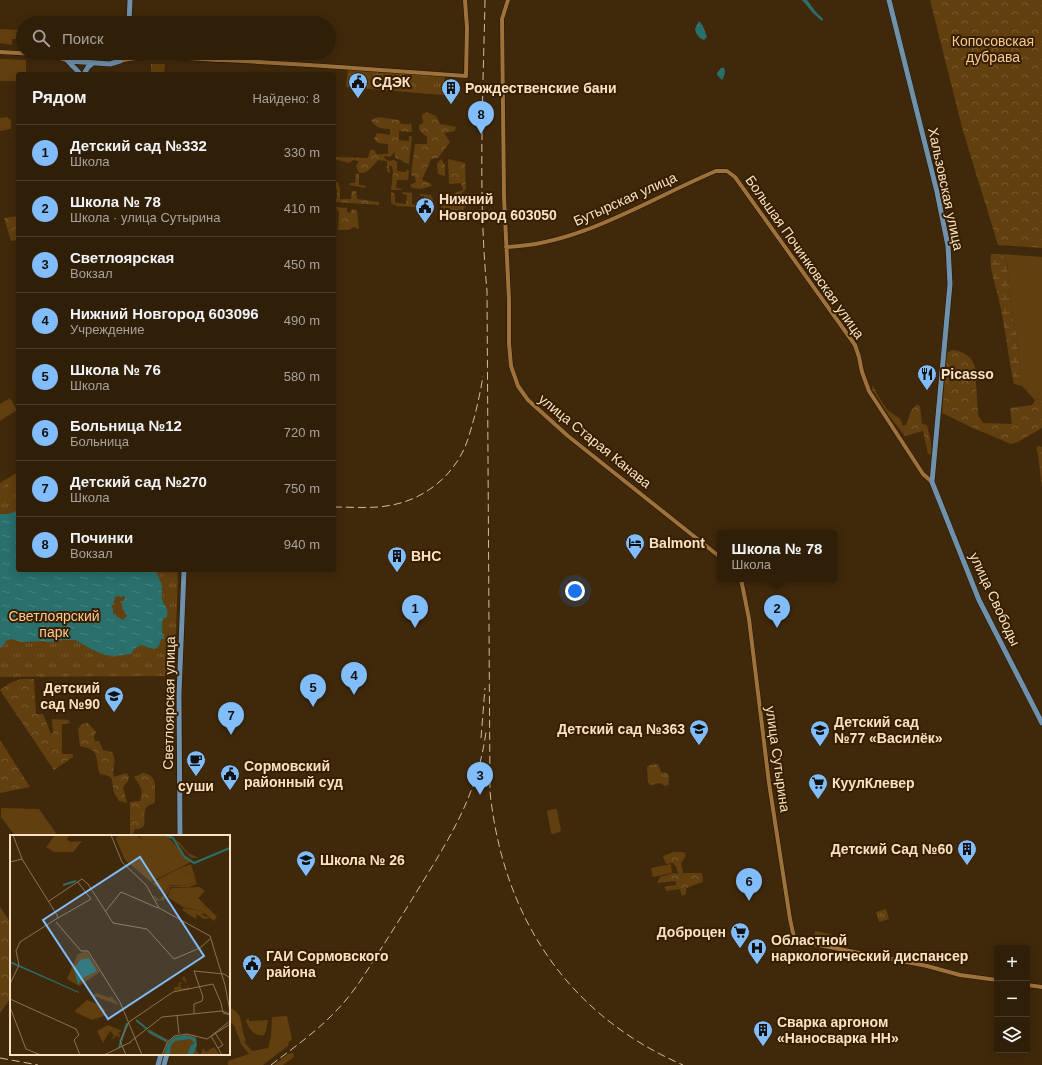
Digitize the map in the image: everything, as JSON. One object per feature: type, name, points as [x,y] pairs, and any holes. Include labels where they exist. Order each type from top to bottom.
[{"type":"main road","points":[[129,16],[130,0]]},
{"type":"main road","name":"Хальзовская улица","points":[[889,0],[937,192],[948,246],[950,284],[932,482]]},
{"type":"main road","points":[[67,60],[110,64],[120,61]]},
{"type":"main road","points":[[67,60],[78,72]]},
{"type":"main road","points":[[85,72],[92,63]]},
{"type":"main road","name":"улица Свободы","points":[[932,482],[980,600],[1042,723]]},
{"type":"main road","name":"Светлоярская улица","points":[[180,835],[179,694],[184,572]]},
{"type":"main road","points":[[158,1065],[162,1055]]},
{"type":"main road","points":[[164,1065],[167,1055]]},
{"type":"street","points":[[214,60],[466,76],[467,28],[465,0]]},
{"type":"street","name":"улица Старая Канава","points":[[508,0],[502,20],[504,197],[509,343],[511,366],[518,386],[528,400],[592,455],[717,555]]},
{"type":"street","points":[[0,52],[16,53]]},
{"type":"street","points":[[120,61],[125,60]]},
{"type":"street","name":"Бутырская улица","points":[[506,247],[547,243],[578,234],[716,171],[727,171]]},
{"type":"street","name":"Большая Починковская улица","points":[[727,171],[732,173],[853,341],[869,391],[923,474],[932,482]]},
{"type":"street","name":"улица Сутырина","points":[[742,582],[749,623],[769,783],[790,920],[795,942],[803,942],[927,966],[960,975],[994,980]]},
{"type":"street","points":[[1030,985],[1042,987]]},
{"type":"green space","name":"Копосовская дубрава","points":[[930,0],[1042,0],[1042,248],[998,245],[963,131]]},
{"type":"green space","points":[[0,29],[16,30],[16,39],[12,39],[12,45],[0,43]]},
{"type":"green space","points":[[0,59],[26,60],[26,72],[16,72],[16,81],[0,81]]},
{"type":"green space","points":[[151,64],[165,64],[164,72],[151,72]]},
{"type":"green space","points":[[348,68],[445,74],[443,95],[346,87]]},
{"type":"green space","points":[[426,112],[436,116],[440,124],[456,127],[455,131],[444,133],[450,142],[438,158],[431,159],[422,180],[430,183],[432,186],[421,189],[412,188],[410,185],[416,182],[415,177],[411,175],[415,144],[427,144],[427,137],[419,130],[419,125],[423,123],[422,115]]},
{"type":"green space","points":[[7,117],[11,120],[11,129],[0,131],[0,118]]},
{"type":"green space","points":[[378,117],[399,120],[401,124],[410,124],[411,122],[412,131],[399,131],[399,140],[409,141],[409,136],[412,136],[409,164],[395,158],[395,152],[390,157],[384,156],[385,159],[389,161],[394,160],[397,162],[397,171],[406,172],[407,169],[409,171],[408,180],[397,180],[396,188],[402,190],[391,190],[393,172],[392,166],[389,166],[390,173],[387,171],[387,161],[378,160],[367,171],[359,173],[356,166],[359,161],[353,160],[349,163],[336,160],[336,157],[368,158],[370,150],[374,150],[377,154],[388,154],[388,144],[378,143],[374,139],[377,133],[390,135],[390,129],[377,127],[371,120]]},
{"type":"green space","points":[[441,159],[445,165],[445,176],[438,174],[437,164]]},
{"type":"green space","points":[[448,159],[465,163],[466,189],[461,194],[467,198],[466,206],[462,211],[444,209],[441,207],[445,202],[461,205],[461,199],[454,197],[455,193],[463,190],[461,183],[449,184]]},
{"type":"green space","points":[[356,174],[359,174],[359,185],[366,186],[365,188],[349,185],[350,183],[355,183]]},
{"type":"green space","points":[[336,182],[338,182],[340,199],[351,199],[352,191],[356,191],[357,199],[379,202],[379,205],[336,202]]},
{"type":"green space","points":[[391,192],[395,194],[395,203],[406,204],[407,195],[402,194],[403,192],[412,193],[412,204],[416,205],[415,207],[397,206],[391,203]]},
{"type":"green space","points":[[420,194],[431,195],[433,200],[433,209],[422,208],[421,205],[424,205],[424,196],[420,196]]},
{"type":"green space","points":[[336,207],[347,208],[347,212],[350,213],[352,209],[357,211],[359,229],[354,227],[348,230],[338,230],[339,212]]},
{"type":"green space","points":[[16,216],[16,240],[11,241],[4,218]]},
{"type":"green space","points":[[991,254],[1001,254],[1007,261],[1010,300],[1016,333],[1022,386],[1014,384],[999,299],[992,274]]},
{"type":"green space","points":[[1001,254],[1042,257],[1042,398],[1035,400],[1022,386],[1016,333],[1010,300],[1007,261]]},
{"type":"green space","points":[[952,350],[969,357],[975,367],[978,415],[983,423],[1012,424],[1010,408],[1032,405],[1035,400],[1042,398],[1042,428],[1018,442],[1011,444],[942,413],[947,353]]},
{"type":"green space","points":[[872,385],[886,407],[890,412],[899,418],[903,426],[906,425],[911,411],[916,405],[920,406],[922,424],[927,425],[931,442],[931,455],[928,454],[923,431],[905,436],[890,417],[872,389]]},
{"type":"green space","points":[[10,398],[16,411],[0,421],[0,404]]},
{"type":"green space","points":[[1039,446],[1042,447],[1042,488],[1036,448]]},
{"type":"green space","points":[[16,473],[16,481],[0,491],[0,483]]},
{"type":"green space","name":"Светлоярский парк","points":[[16,478],[16,572],[178,572],[175,665],[168,676],[0,677],[0,488]]},
{"type":"green space","points":[[21,679],[34,679],[36,714],[43,714],[51,734],[53,733],[52,719],[69,720],[70,723],[62,724],[62,754],[73,754],[73,757],[54,770],[0,690],[10,683]]},
{"type":"green space","points":[[88,723],[96,732],[94,737],[95,741],[99,741],[103,750],[112,752],[114,756],[114,777],[126,773],[129,776],[128,781],[123,787],[127,803],[119,801],[114,792],[111,777],[100,774],[96,754],[89,748],[80,746],[78,729],[82,724]]},
{"type":"green space","points":[[0,740],[30,787],[0,793]]},
{"type":"green space","points":[[658,764],[661,772],[668,775],[668,785],[665,786],[660,783],[651,785],[648,783],[647,767]]},
{"type":"green space","points":[[143,773],[150,775],[154,780],[155,785],[155,802],[146,808],[144,813],[144,825],[140,829],[135,829],[132,835],[130,835],[130,802],[140,801],[142,793],[141,788],[134,777]]},
{"type":"green space","points":[[1,808],[39,809],[57,835],[14,835],[1,817]]},
{"type":"green space","points":[[556,809],[561,830],[560,832],[553,834],[551,833],[547,812],[548,810]]},
{"type":"green space","points":[[674,852],[684,852],[686,856],[681,863],[683,873],[702,873],[703,882],[686,888],[686,894],[682,896],[680,889],[667,891],[664,887],[676,885],[676,881],[657,883],[660,877],[674,873],[678,874],[676,866],[673,863],[666,864],[663,856]]},
{"type":"green space","points":[[671,864],[672,873],[653,877],[651,868]]},
{"type":"green space","points":[[0,907],[9,920],[10,926],[10,999],[0,1013]]},
{"type":"green space","points":[[886,909],[889,919],[879,922],[876,912]]},
{"type":"green space","points":[[815,931],[830,934],[829,942],[814,939]]},
{"type":"green space","points":[[232,1009],[239,1015],[246,1040],[244,1042],[252,1051],[268,1048],[271,1037],[272,1017],[287,1016],[292,1039],[288,1043],[289,1045],[263,1065],[228,1065],[228,1061],[249,1054],[241,1044],[235,1027],[230,1021],[230,1010]]},
{"type":"green space","points":[[249,1018],[249,1021],[268,1020],[264,1035],[257,1035],[252,1031],[245,1019],[246,1020]]},
{"type":"green space","points":[[293,1053],[294,1057],[283,1065],[274,1065],[288,1054]]},
{"type":"water","points":[[802,0],[807,0],[823,19],[822,21],[813,13]]},
{"type":"water","points":[[699,21],[703,26],[707,37],[704,40],[698,36],[695,31]]},
{"type":"water","points":[[721,68],[724,68],[725,71],[722,80],[717,75]]},
{"type":"water","name":"Светлоярский парк","points":[[16,511],[16,572],[157,572],[162,584],[162,599],[167,609],[167,617],[163,619],[162,623],[162,633],[165,639],[161,639],[160,644],[156,648],[153,649],[141,645],[134,649],[131,654],[115,656],[105,655],[75,640],[22,642],[11,639],[6,641],[0,649],[0,514],[9,514]],"holes":[[[120,596],[121,598],[124,596],[125,599],[120,601],[127,616],[123,620],[113,613],[113,608],[111,607],[112,605],[115,605],[113,603],[115,599],[114,597]]]},
{"type":"railway","points":[[485,0],[482,109],[482,182],[484,255],[487,291],[490,792],[497,837],[509,880],[526,919],[548,956],[574,989],[605,1018],[642,1044],[683,1065]]},
{"type":"railway","points":[[336,507],[363,508],[392,505],[413,499],[432,488],[440,481],[455,464],[466,446],[475,415],[483,376]]},
{"type":"railway","points":[[481,738],[485,688]]},
{"type":"railway","points":[[271,1065],[304,1040],[328,1019],[350,996],[366,972],[454,829],[463,811],[477,773],[486,732]]},
{"type":"railway","points":[[0,1058],[38,1065]]},
{"type":"place","name":"СДЭК","points":[[358,99]]},
{"type":"place","name":"Рождественские бани","points":[[451,105]]},
{"type":"place","name":"Починки","points":[[481,134]]},
{"type":"place","name":"Нижний Новгород 603050","points":[[425,224]]},
{"type":"place","name":"Picasso","points":[[927,391]]},
{"type":"place","name":"Balmont","points":[[635,560]]},
{"type":"place","name":"ВНС","points":[[397,573]]},
{"type":"place","name":"Детский сад №332","points":[[415,628]]},
{"type":"place","name":"Школа № 78","points":[[777,628]]},
{"type":"place","name":"Нижний Новгород 603096","points":[[354,695]]},
{"type":"place","name":"Школа № 76","points":[[313,707]]},
{"type":"place","name":"Детский сад №90","points":[[114,713]]},
{"type":"place","name":"Детский сад №270","points":[[231,735]]},
{"type":"place","name":"Детский сад №363","points":[[699,746]]},
{"type":"place","name":"Детский сад №77 «Василёк»","points":[[820,747]]},
{"type":"place","name":"суши","points":[[196,777]]},
{"type":"place","name":"Сормовский районный суд","points":[[230,791]]},
{"type":"place","name":"Светлоярская","points":[[480,795]]},
{"type":"place","name":"КуулКлевер","points":[[818,800]]},
{"type":"place","name":"Детский Сад №60","points":[[967,866]]},
{"type":"place","name":"Школа № 26","points":[[306,877]]},
{"type":"place","name":"Больница №12","points":[[749,901]]},
{"type":"place","name":"Доброцен","points":[[740,949]]},
{"type":"place","name":"Областной наркологический диспансер","points":[[757,965]]},
{"type":"place","name":"ГАИ Сормовского района","points":[[252,981]]},
{"type":"place","name":"Сварка аргоном «Наносварка НН»","points":[[763,1047]]}]
